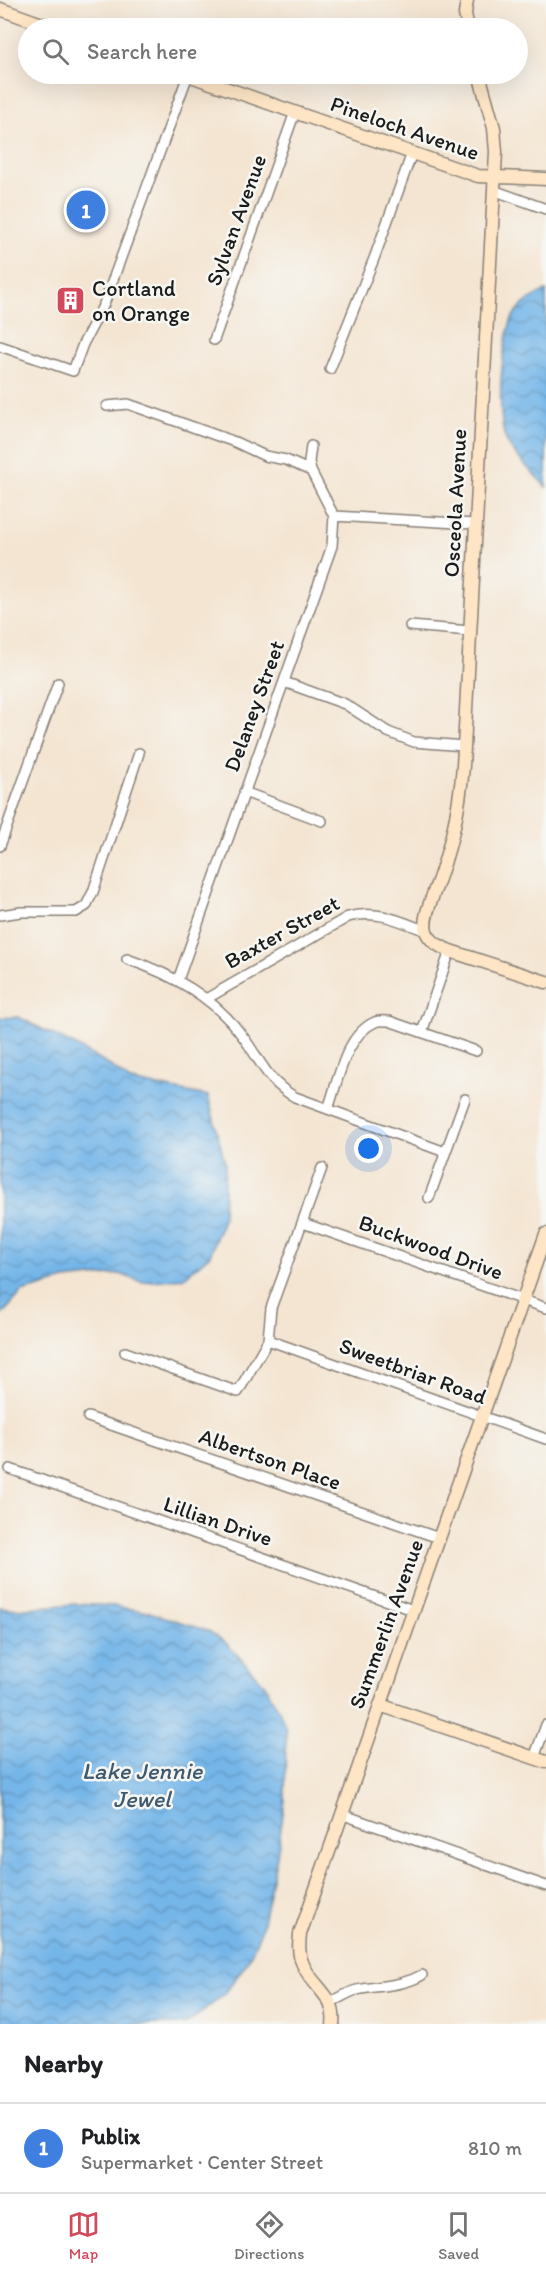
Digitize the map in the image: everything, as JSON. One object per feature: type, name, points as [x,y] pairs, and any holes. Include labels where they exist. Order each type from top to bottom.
[{"type":"street","points":[[466,18],[467,0]]},
{"type":"street","points":[[0,9],[25,18]]},
{"type":"street","points":[[0,346],[73,371],[83,344],[104,303],[182,84]]},
{"type":"street","name":"Pineloch Avenue","points":[[215,84],[478,176],[546,179]]},
{"type":"street","name":"Osceola Avenue","points":[[426,931],[428,911],[447,860],[461,799],[494,190],[495,134],[482,84]]},
{"type":"street","name":"Sylvan Avenue","points":[[214,340],[295,112]]},
{"type":"street","points":[[330,369],[375,256],[412,153]]},
{"type":"street","points":[[494,190],[546,209]]},
{"type":"street","points":[[107,406],[128,404],[311,471]]},
{"type":"street","points":[[311,446],[309,462],[311,471],[334,516],[475,525]]},
{"type":"street","name":"Delaney Street","points":[[178,980],[332,546],[334,516]]},
{"type":"street","points":[[410,626],[470,631]]},
{"type":"street","points":[[284,682],[345,704],[388,732],[414,742],[464,746]]},
{"type":"street","points":[[0,846],[58,683]]},
{"type":"street","points":[[0,915],[81,910],[90,899],[139,753]]},
{"type":"street","points":[[244,792],[322,821]]},
{"type":"street","name":"Baxter Street","points":[[206,999],[348,917],[362,913],[374,913],[426,931],[430,939],[450,951],[546,982]]},
{"type":"street","points":[[422,1032],[450,951]]},
{"type":"street","points":[[127,959],[178,980],[206,999],[231,1022],[272,1081],[295,1097],[445,1152]]},
{"type":"street","points":[[328,1109],[350,1048],[361,1032],[376,1021],[389,1021],[476,1051]]},
{"type":"street","points":[[429,1198],[465,1099]]},
{"type":"street","points":[[125,1352],[238,1392],[268,1340],[271,1308],[322,1168]]},
{"type":"street","name":"Buckwood Drive","points":[[303,1223],[546,1308]]},
{"type":"street","name":"Summerlin Avenue","points":[[331,2002],[307,1973],[301,1961],[299,1944],[304,1921],[546,1234]]},
{"type":"street","name":"Sweetbriar Road","points":[[268,1340],[546,1439]]},
{"type":"street","name":"Albertson Place","points":[[88,1416],[439,1539]]},
{"type":"street","name":"Lillian Drive","points":[[10,1469],[413,1610]]},
{"type":"street","points":[[380,1705],[540,1760],[546,1725]]},
{"type":"street","points":[[341,1814],[546,1886]]},
{"type":"street","points":[[333,2024],[334,2011],[331,2002],[358,1990],[400,1984],[422,1975]]},
{"type":"water","points":[[546,291],[546,487],[507,442],[501,415],[501,376],[507,337],[516,312],[522,305]]},
{"type":"water","points":[[18,1017],[74,1045],[112,1067],[130,1081],[208,1096],[225,1163],[223,1219],[210,1255],[183,1278],[142,1282],[120,1274],[65,1280],[22,1292],[0,1317],[0,1018]]},
{"type":"water","name":"Lake Jennie Jewel","points":[[77,1604],[114,1606],[149,1612],[209,1631],[226,1643],[265,1685],[279,1710],[286,1729],[285,1800],[277,1856],[261,1931],[248,1961],[225,1994],[187,2024],[0,2024],[0,1607],[16,1609]]},
{"type":"place","name":"Publix","points":[[86,210]]},
{"type":"place","name":"Cortland on Orange","points":[[71,301]]}]
